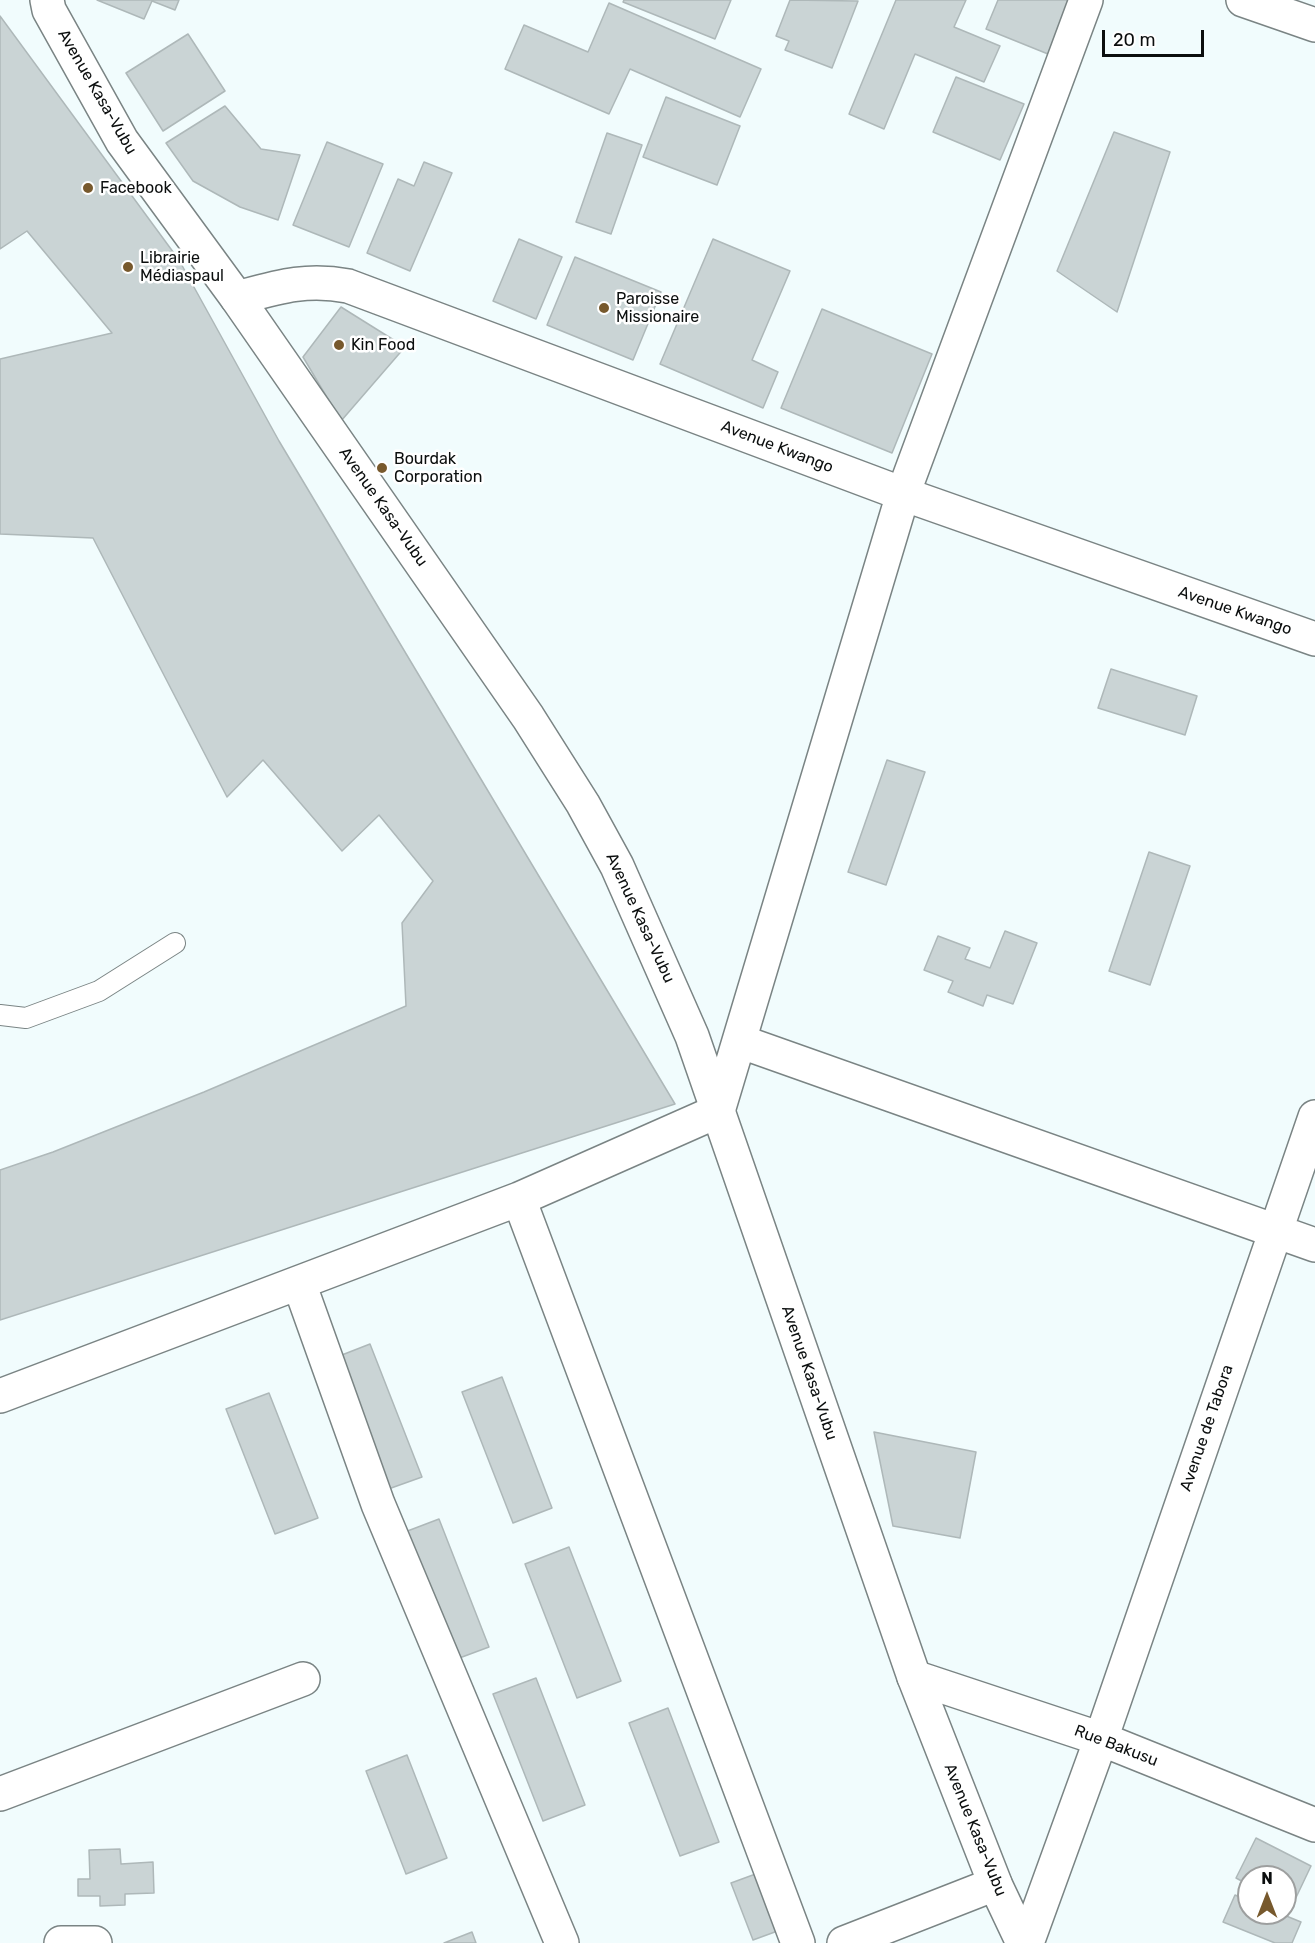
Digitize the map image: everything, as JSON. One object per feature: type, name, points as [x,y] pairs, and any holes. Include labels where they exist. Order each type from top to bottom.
[{"type":"street","name":"Avenue Kasa-Vubu","points":[[47,0],[49,10],[122,141],[237,298],[528,717],[583,804],[617,866],[670,982],[718,1111],[914,1677],[995,1884],[1025,1943]]},
{"type":"street","points":[[0,1396],[519,1199],[718,1111],[903,494],[1086,0]]},
{"type":"street","points":[[1243,0],[1315,25]]},
{"type":"street","name":"Avenue Kwango","points":[[237,298],[297,282],[326,282],[348,286],[903,494],[1315,639]]},
{"type":"street","points":[[739,1041],[1315,1245]]},
{"type":"street","name":"Avenue de Tabora","points":[[1025,1943],[1101,1739],[1274,1230],[1315,1117]]},
{"type":"street","points":[[519,1199],[798,1943]]},
{"type":"street","points":[[299,1283],[378,1504],[562,1943]]},
{"type":"street","name":"Rue Bakusu","points":[[914,1677],[1101,1739],[1315,1825]]},
{"type":"street","points":[[0,1794],[303,1679]]},
{"type":"street","points":[[844,1943],[995,1884]]},
{"type":"street","points":[[61,1943],[95,1943]]},
{"type":"lane","points":[[0,1015],[26,1018],[99,991],[175,943]]},
{"type":"building","points":[[97,0],[179,0],[175,10],[152,1],[144,19]]},
{"type":"building","points":[[624,0],[731,0],[715,39],[623,2]]},
{"type":"building","points":[[790,0],[858,1],[832,68],[785,50],[789,41],[776,36]]},
{"type":"building","points":[[896,0],[966,0],[954,27],[1000,46],[984,82],[915,54],[884,129],[849,114]]},
{"type":"building","points":[[998,0],[1070,0],[1048,54],[986,29]]},
{"type":"building","points":[[609,3],[761,69],[740,117],[630,69],[609,114],[505,69],[524,25],[588,52]]},
{"type":"building","points":[[0,16],[179,260],[279,441],[675,1104],[0,1320],[0,1170],[53,1152],[204,1092],[406,1006],[402,923],[433,881],[379,815],[342,851],[263,760],[227,797],[93,538],[0,534],[0,359],[112,333],[27,231],[0,249]]},
{"type":"building","points":[[188,34],[225,91],[163,131],[126,73]]},
{"type":"building","points":[[956,77],[1024,104],[1000,160],[933,132]]},
{"type":"building","points":[[666,97],[740,126],[717,185],[643,157]]},
{"type":"building","points":[[225,106],[261,149],[300,155],[278,220],[240,207],[193,181],[166,143]]},
{"type":"building","points":[[1114,132],[1170,152],[1117,312],[1057,271]]},
{"type":"building","points":[[607,133],[642,145],[611,234],[576,222]]},
{"type":"building","points":[[327,142],[383,164],[349,247],[293,225]]},
{"type":"building","points":[[424,162],[452,173],[410,271],[367,253],[398,179],[414,186]]},
{"type":"building","points":[[519,239],[562,257],[536,319],[493,301]]},
{"type":"building","points":[[713,239],[790,271],[752,360],[778,372],[763,408],[660,364]]},
{"type":"building","name":"Paroisse Missionaire","points":[[575,257],[661,292],[633,360],[547,325]]},
{"type":"building","points":[[341,307],[405,347],[341,421],[303,357]]},
{"type":"building","points":[[822,309],[932,354],[892,453],[781,408]]},
{"type":"building","points":[[1111,669],[1197,696],[1185,735],[1098,708]]},
{"type":"building","points":[[887,760],[925,772],[886,885],[848,872]]},
{"type":"building","points":[[1149,852],[1190,866],[1150,985],[1109,971]]},
{"type":"building","points":[[1005,931],[1037,943],[1013,1004],[987,995],[983,1006],[948,992],[953,981],[924,970],[938,936],[970,948],[965,959],[990,968]]},
{"type":"building","points":[[370,1344],[422,1477],[380,1492],[329,1360]]},
{"type":"building","points":[[502,1377],[552,1508],[513,1523],[462,1392]]},
{"type":"building","points":[[269,1393],[318,1518],[275,1534],[226,1409]]},
{"type":"building","points":[[874,1432],[976,1452],[960,1538],[893,1526]]},
{"type":"building","points":[[439,1519],[489,1647],[446,1663],[397,1535]]},
{"type":"building","points":[[569,1547],[621,1681],[577,1698],[525,1564]]},
{"type":"building","points":[[536,1678],[585,1805],[543,1821],[493,1694]]},
{"type":"building","points":[[668,1708],[719,1842],[680,1856],[629,1723]]},
{"type":"building","points":[[407,1755],[447,1858],[406,1874],[366,1771]]},
{"type":"building","points":[[1256,1838],[1311,1866],[1297,1895],[1297,1865],[1242,1865]]},
{"type":"building","points":[[120,1849],[121,1864],[153,1862],[154,1893],[125,1894],[125,1905],[100,1906],[100,1896],[78,1896],[78,1879],[90,1879],[89,1850]]},
{"type":"building","points":[[761,1872],[783,1929],[753,1940],[731,1883]]},
{"type":"building","points":[[1235,1895],[1237,1896],[1237,1925],[1297,1925],[1297,1920],[1301,1922],[1292,1943],[1275,1943],[1223,1922]]},
{"type":"building","points":[[472,1932],[476,1943],[444,1943]]},
{"type":"place","name":"Facebook","points":[[88,188]]},
{"type":"place","name":"Librairie Médiaspaul","points":[[128,267]]},
{"type":"place","name":"Paroisse Missionaire","points":[[604,308]]},
{"type":"place","name":"Kin Food","points":[[339,345]]},
{"type":"place","name":"Bourdak Corporation","points":[[382,468]]}]
